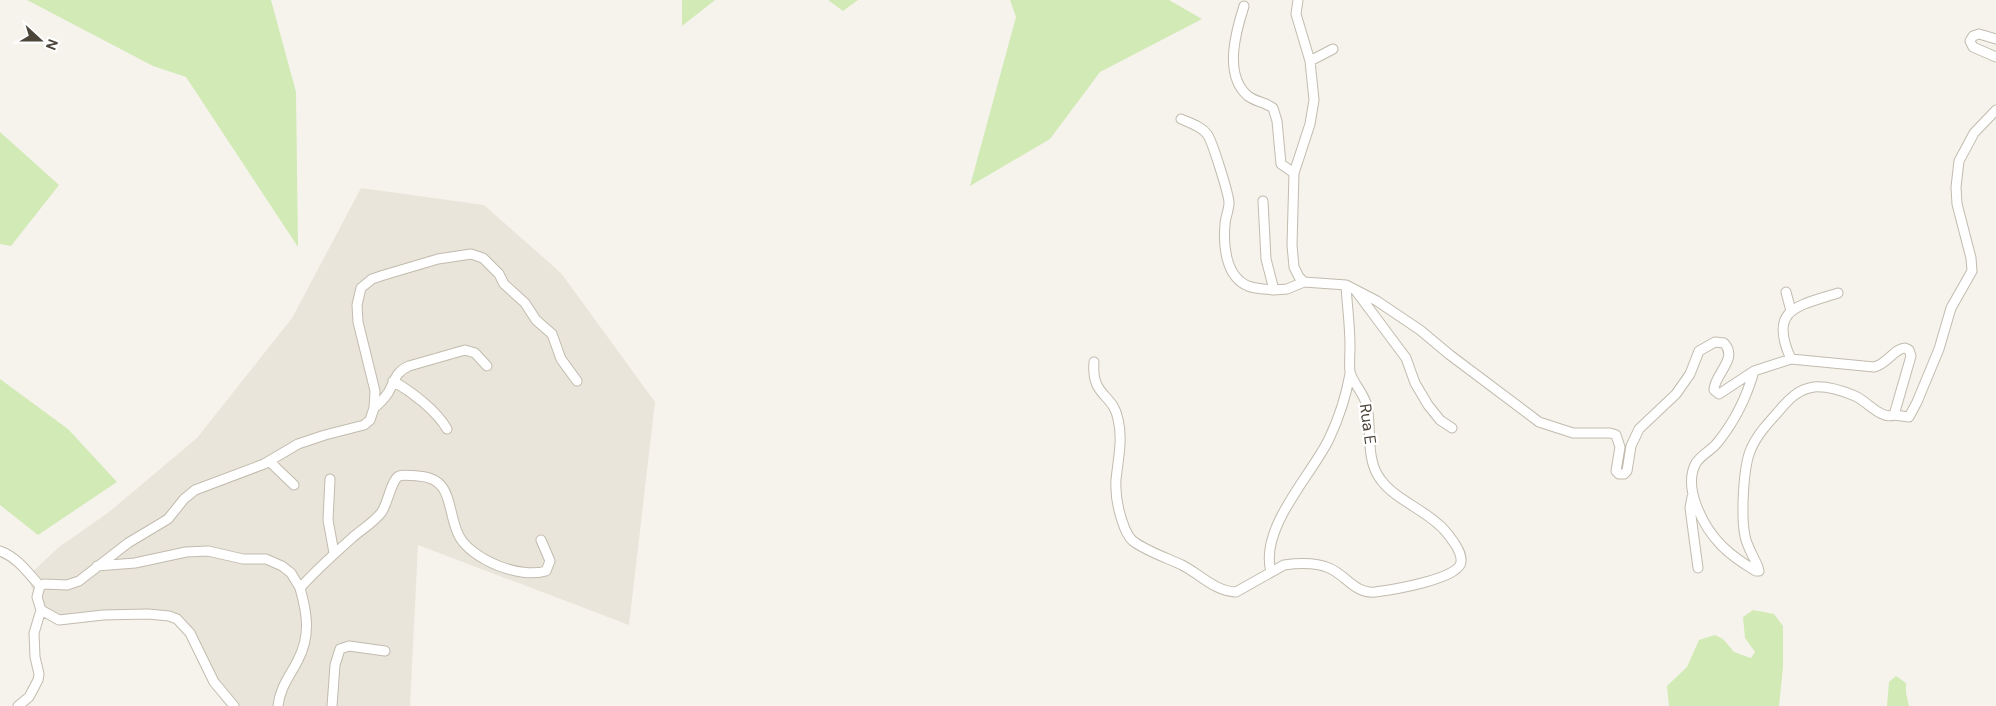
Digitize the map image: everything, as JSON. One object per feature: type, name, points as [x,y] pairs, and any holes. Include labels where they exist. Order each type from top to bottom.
[{"type":"street","points":[[1298,0],[1296,14],[1310,61],[1314,108],[1294,173],[1292,254],[1295,272],[1304,282]]},
{"type":"street","points":[[1244,6],[1235,38],[1234,69],[1246,94],[1273,108],[1277,121],[1281,164],[1294,173]]},
{"type":"street","points":[[1996,39],[1979,34],[1973,36],[1970,41],[1974,47],[1996,57]]},
{"type":"street","points":[[1310,61],[1334,48]]},
{"type":"street","points":[[1754,371],[1745,397],[1725,433],[1715,446],[1704,453],[1696,464],[1691,481],[1697,508],[1717,541],[1757,572],[1758,567],[1747,542],[1744,526],[1747,458],[1758,436],[1788,401],[1803,390],[1815,387],[1825,388],[1854,396],[1882,415],[1907,418],[1911,414],[1939,349],[1951,308],[1972,272],[1972,258],[1957,204],[1956,173],[1961,156],[1969,141],[1996,110]]},
{"type":"street","points":[[1181,118],[1199,127],[1211,140],[1228,198],[1225,244],[1229,264],[1236,277],[1247,286],[1274,290],[1287,289],[1304,282],[1350,286],[1420,330],[1539,422],[1573,433],[1610,433],[1616,436],[1620,448],[1616,471],[1619,474],[1624,474],[1626,471],[1631,446],[1639,429],[1676,394],[1690,374],[1697,354],[1702,348],[1718,341],[1728,347],[1729,357],[1714,384],[1714,390],[1717,393],[1723,393],[1754,371],[1791,359],[1866,368],[1880,366],[1888,361],[1898,350],[1905,348],[1909,350],[1910,361],[1894,416]]},
{"type":"street","points":[[1263,201],[1266,259],[1274,290]]},
{"type":"street","points":[[40,586],[74,583],[85,577],[128,542],[168,519],[184,500],[196,490],[269,461],[298,444],[364,425],[370,420],[374,408],[374,383],[358,322],[357,305],[361,288],[372,280],[398,270],[438,259],[471,254],[482,258],[491,266],[504,284],[525,303],[536,320],[552,334],[561,359],[577,381]]},
{"type":"street","points":[[1094,362],[1094,380],[1100,391],[1113,406],[1118,419],[1120,450],[1116,479],[1117,500],[1123,523],[1132,540],[1188,568],[1211,584],[1228,592],[1236,592],[1271,572],[1268,562],[1276,531],[1289,503],[1329,440],[1346,394],[1350,374],[1350,286]]},
{"type":"street","points":[[1350,286],[1406,358],[1415,383],[1428,405],[1440,420],[1452,428]]},
{"type":"street","points":[[1786,292],[1791,311]]},
{"type":"street","points":[[1791,359],[1784,343],[1782,330],[1783,324],[1791,311],[1810,302],[1838,293]]},
{"type":"street","points":[[374,408],[386,396],[393,381],[402,369],[465,350],[475,353],[488,366]]},
{"type":"street","name":"Rua E","points":[[1271,572],[1284,565],[1315,564],[1329,568],[1359,589],[1373,592],[1434,580],[1450,574],[1459,568],[1461,564],[1461,555],[1447,533],[1438,524],[1396,494],[1381,480],[1372,457],[1367,406],[1363,393],[1350,374]]},
{"type":"street","points":[[393,381],[410,392],[439,418],[447,429]]},
{"type":"street","points":[[269,461],[294,485]]},
{"type":"street","points":[[300,588],[334,553],[376,519],[388,503],[393,482],[397,477],[404,475],[422,476],[438,482],[443,487],[447,496],[459,537],[476,554],[493,564],[516,572],[546,571],[550,561],[542,540]]},
{"type":"street","points":[[330,479],[328,520],[334,553]]},
{"type":"street","points":[[1693,494],[1690,508],[1698,568]]},
{"type":"street","points":[[0,551],[18,562],[40,586]]},
{"type":"street","points":[[97,566],[136,563],[186,552],[208,551],[243,559],[266,559],[282,566],[291,573],[300,588],[308,621],[308,632],[298,660],[281,690],[278,706]]},
{"type":"street","points":[[40,586],[37,597],[42,610],[58,620],[103,615],[148,614],[169,616],[177,620],[190,632],[214,682],[234,706]]},
{"type":"street","points":[[18,706],[29,696],[38,680],[39,674],[35,657],[34,633],[42,610]]},
{"type":"street","points":[[332,706],[335,665],[340,649],[349,646],[385,651]]},
{"type":"shaded area","points":[[361,188],[484,205],[561,273],[655,402],[629,625],[418,545],[410,706],[228,706],[204,670],[185,629],[172,621],[45,617],[27,577],[59,547],[109,512],[197,438],[292,318]]},
{"type":"green space","points":[[27,0],[271,0],[296,92],[298,247],[186,77],[153,66]]},
{"type":"green space","points":[[682,0],[715,0],[682,26]]},
{"type":"green space","points":[[828,0],[858,0],[843,11]]},
{"type":"green space","points":[[1010,0],[1169,0],[1202,19],[1100,72],[1050,139],[970,186],[1016,17]]},
{"type":"green space","points":[[0,132],[59,185],[11,246],[0,244]]},
{"type":"green space","points":[[0,379],[68,429],[117,482],[38,535],[0,505]]},
{"type":"green space","points":[[1753,610],[1774,614],[1783,626],[1783,667],[1779,706],[1669,706],[1667,686],[1687,667],[1699,640],[1715,635],[1723,639],[1734,652],[1751,658],[1755,652],[1745,638],[1743,617]]},
{"type":"green space","points":[[1896,676],[1906,683],[1909,706],[1887,706],[1889,682]]}]
